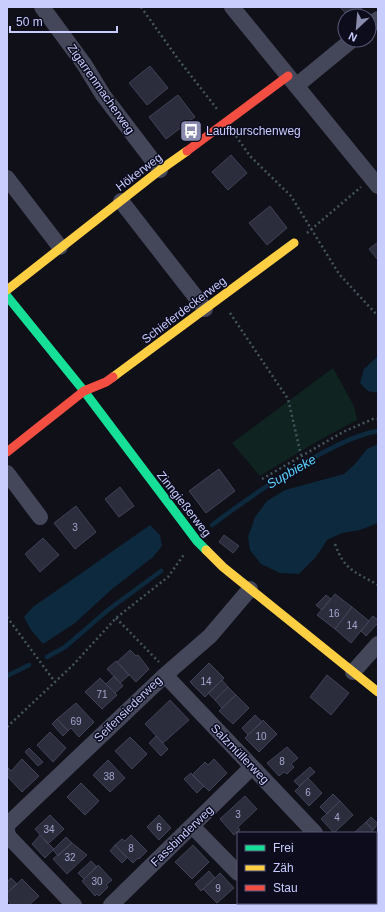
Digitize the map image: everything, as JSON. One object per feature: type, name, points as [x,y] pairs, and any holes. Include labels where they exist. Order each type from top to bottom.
[{"type":"street","name":"Zigarrenmacherweg","points":[[42,7],[84,64],[103,95],[160,170]]},
{"type":"street","points":[[232,7],[292,81],[376,179]]},
{"type":"street","points":[[292,81],[340,48]]},
{"type":"street","name":"Hökerweg","points":[[7,290],[160,170],[228,122],[292,81]]},
{"type":"street","points":[[7,178],[60,248]]},
{"type":"street","points":[[121,201],[205,309]]},
{"type":"street","name":"Schieferdeckerweg","points":[[7,452],[84,391],[106,382],[294,243]]},
{"type":"street","name":"Zinngießerweg","points":[[7,296],[84,391],[197,541],[250,590],[378,692]]},
{"type":"street","points":[[7,473],[40,517]]},
{"type":"street","name":"Seifensiederweg","points":[[7,829],[8,824],[164,675],[210,636],[250,590]]},
{"type":"street","points":[[353,672],[378,644]]},
{"type":"street","name":"Salzmüllerweg","points":[[164,675],[314,832]]},
{"type":"street","name":"Fassbinderweg","points":[[111,905],[252,767]]},
{"type":"street","points":[[192,826],[237,872]]},
{"type":"street","points":[[7,832],[9,837],[74,905]]},
{"type":"path","points":[[141,7],[178,59],[228,122],[250,156],[291,196],[339,274],[378,316]]},
{"type":"path","points":[[294,243],[376,179]]},
{"type":"path","points":[[220,298],[288,399],[300,455]]},
{"type":"path","points":[[262,479],[300,455],[343,432],[373,419],[378,419]]},
{"type":"path","points":[[7,727],[55,682],[116,618],[168,577],[189,548],[197,541]]},
{"type":"path","points":[[335,544],[341,560],[349,569],[378,585]]},
{"type":"path","points":[[7,617],[55,682]]},
{"type":"path","points":[[116,618],[160,663],[164,675]]},
{"type":"green space","points":[[333,368],[354,406],[357,420],[316,442],[260,476],[232,443]]},
{"type":"water","points":[[378,356],[378,393],[368,391],[360,383],[364,369]]},
{"type":"water","points":[[378,444],[378,523],[360,530],[342,533],[327,540],[316,557],[299,574],[280,573],[261,564],[250,550],[248,537],[255,517],[267,501],[285,490],[344,474],[356,463],[367,449]]},
{"type":"water","points":[[150,525],[160,535],[162,546],[153,557],[111,590],[75,623],[43,644],[31,630],[24,617],[33,607]]},
{"type":"building","points":[[340,7],[363,7],[362,8]]},
{"type":"building","points":[[150,66],[168,88],[147,105],[129,83]]},
{"type":"building","points":[[178,95],[195,117],[166,139],[149,117]]},
{"type":"building","points":[[231,155],[247,173],[228,190],[212,172]]},
{"type":"building","points":[[270,206],[287,228],[267,245],[249,223]]},
{"type":"building","points":[[378,242],[378,260],[369,249]]},
{"type":"building","points":[[219,469],[235,491],[206,513],[189,491]]},
{"type":"building","points":[[120,487],[134,506],[119,517],[105,499]]},
{"type":"building","points":[[76,506],[96,532],[75,549],[54,523]]},
{"type":"building","points":[[224,535],[239,546],[233,553],[219,542]]},
{"type":"building","points":[[43,538],[59,555],[40,572],[25,554]]},
{"type":"building","points":[[335,594],[352,607],[335,629],[317,615]]},
{"type":"building","points":[[326,595],[331,599],[322,610],[316,605]]},
{"type":"building","points":[[352,607],[369,621],[351,643],[335,629]]},
{"type":"building","points":[[373,616],[378,620],[378,623],[366,636],[361,631]]},
{"type":"building","points":[[130,650],[136,656],[138,655],[149,669],[136,682],[117,662]]},
{"type":"building","points":[[116,661],[129,675],[120,683],[107,669]]},
{"type":"building","points":[[209,663],[224,678],[205,697],[190,682]]},
{"type":"building","points":[[327,675],[349,693],[331,715],[310,697]]},
{"type":"building","points":[[114,676],[123,686],[115,693],[106,684]]},
{"type":"building","points":[[100,678],[117,695],[102,709],[85,692]]},
{"type":"building","points":[[222,680],[228,687],[215,700],[208,693]]},
{"type":"building","points":[[228,687],[236,695],[222,708],[215,700]]},
{"type":"building","points":[[236,695],[249,708],[233,724],[219,711]]},
{"type":"building","points":[[170,700],[189,720],[163,743],[145,724]]},
{"type":"building","points":[[76,703],[94,722],[79,737],[71,728],[68,731],[57,719]]},
{"type":"building","points":[[255,715],[262,722],[248,735],[242,728]]},
{"type":"building","points":[[57,719],[68,731],[63,736],[52,724]]},
{"type":"building","points":[[263,720],[277,734],[259,752],[245,738]]},
{"type":"building","points":[[50,732],[66,748],[53,762],[37,745]]},
{"type":"building","points":[[156,736],[168,749],[161,756],[149,743]]},
{"type":"building","points":[[130,737],[147,754],[132,769],[115,751]]},
{"type":"building","points":[[287,747],[298,758],[291,764],[294,767],[287,774],[284,772],[279,776],[267,763]]},
{"type":"building","points":[[29,748],[43,762],[38,766],[25,752]]},
{"type":"building","points":[[22,759],[39,776],[22,792],[7,776],[7,767],[11,771]]},
{"type":"building","points":[[214,759],[227,773],[209,791],[192,775],[205,762],[208,765]]},
{"type":"building","points":[[108,760],[125,778],[110,792],[93,775]]},
{"type":"building","points":[[310,767],[315,772],[299,786],[294,781]]},
{"type":"building","points":[[191,773],[204,786],[197,793],[184,779]]},
{"type":"building","points":[[308,778],[322,793],[309,806],[295,791]]},
{"type":"building","points":[[81,783],[99,801],[85,815],[67,797]]},
{"type":"building","points":[[333,794],[340,801],[327,814],[320,807]]},
{"type":"building","points":[[245,796],[257,809],[238,827],[240,830],[234,835],[220,819]]},
{"type":"building","points":[[340,801],[353,815],[335,832],[333,832],[321,819]]},
{"type":"building","points":[[50,815],[64,829],[48,844],[35,829]]},
{"type":"building","points":[[159,815],[171,828],[159,840],[147,827]]},
{"type":"building","points":[[371,817],[378,824],[373,830],[366,822]]},
{"type":"building","points":[[366,822],[373,830],[372,832],[355,832]]},
{"type":"building","points":[[40,835],[54,849],[45,858],[32,844]]},
{"type":"building","points":[[131,835],[147,851],[133,863],[115,845],[122,839],[125,841]]},
{"type":"building","points":[[66,837],[72,843],[58,856],[53,850]]},
{"type":"building","points":[[72,843],[87,855],[67,874],[53,859]]},
{"type":"building","points":[[115,845],[127,858],[122,863],[110,851]]},
{"type":"building","points":[[193,845],[209,862],[192,879],[175,862]]},
{"type":"building","points":[[91,861],[97,867],[84,879],[78,873]]},
{"type":"building","points":[[98,865],[112,880],[106,885],[108,887],[99,896],[97,894],[95,896],[82,881]]},
{"type":"building","points":[[209,871],[215,878],[201,891],[195,884]]},
{"type":"building","points":[[220,873],[234,888],[217,903],[203,889]]},
{"type":"building","points":[[11,878],[17,884],[7,893],[7,882]]},
{"type":"building","points":[[22,879],[39,896],[29,905],[11,905],[7,898],[7,893]]},
{"type":"building","points":[[377,894],[378,895],[378,905],[354,904],[377,904]]},
{"type":"waterway","name":"Supbieke","points":[[212,525],[266,486],[309,460],[350,439],[378,431]]},
{"type":"waterway","name":"Supbieke","points":[[47,657],[65,647],[108,610],[161,571]]},
{"type":"waterway","name":"Supbieke","points":[[7,676],[29,665]]},
{"type":"traffic: fast","points":[[7,296],[84,391],[197,541],[206,550]]},
{"type":"traffic: slow","points":[[7,290],[160,170],[187,151]]},
{"type":"traffic: slow","points":[[113,377],[294,243]]},
{"type":"traffic: slow","points":[[206,550],[223,567],[378,692]]},
{"type":"traffic: jam","points":[[187,151],[288,76]]},
{"type":"traffic: jam","points":[[7,452],[84,391],[106,382],[113,377]]},
{"type":"place","name":"Laufburschenweg","points":[[191,131]]}]
